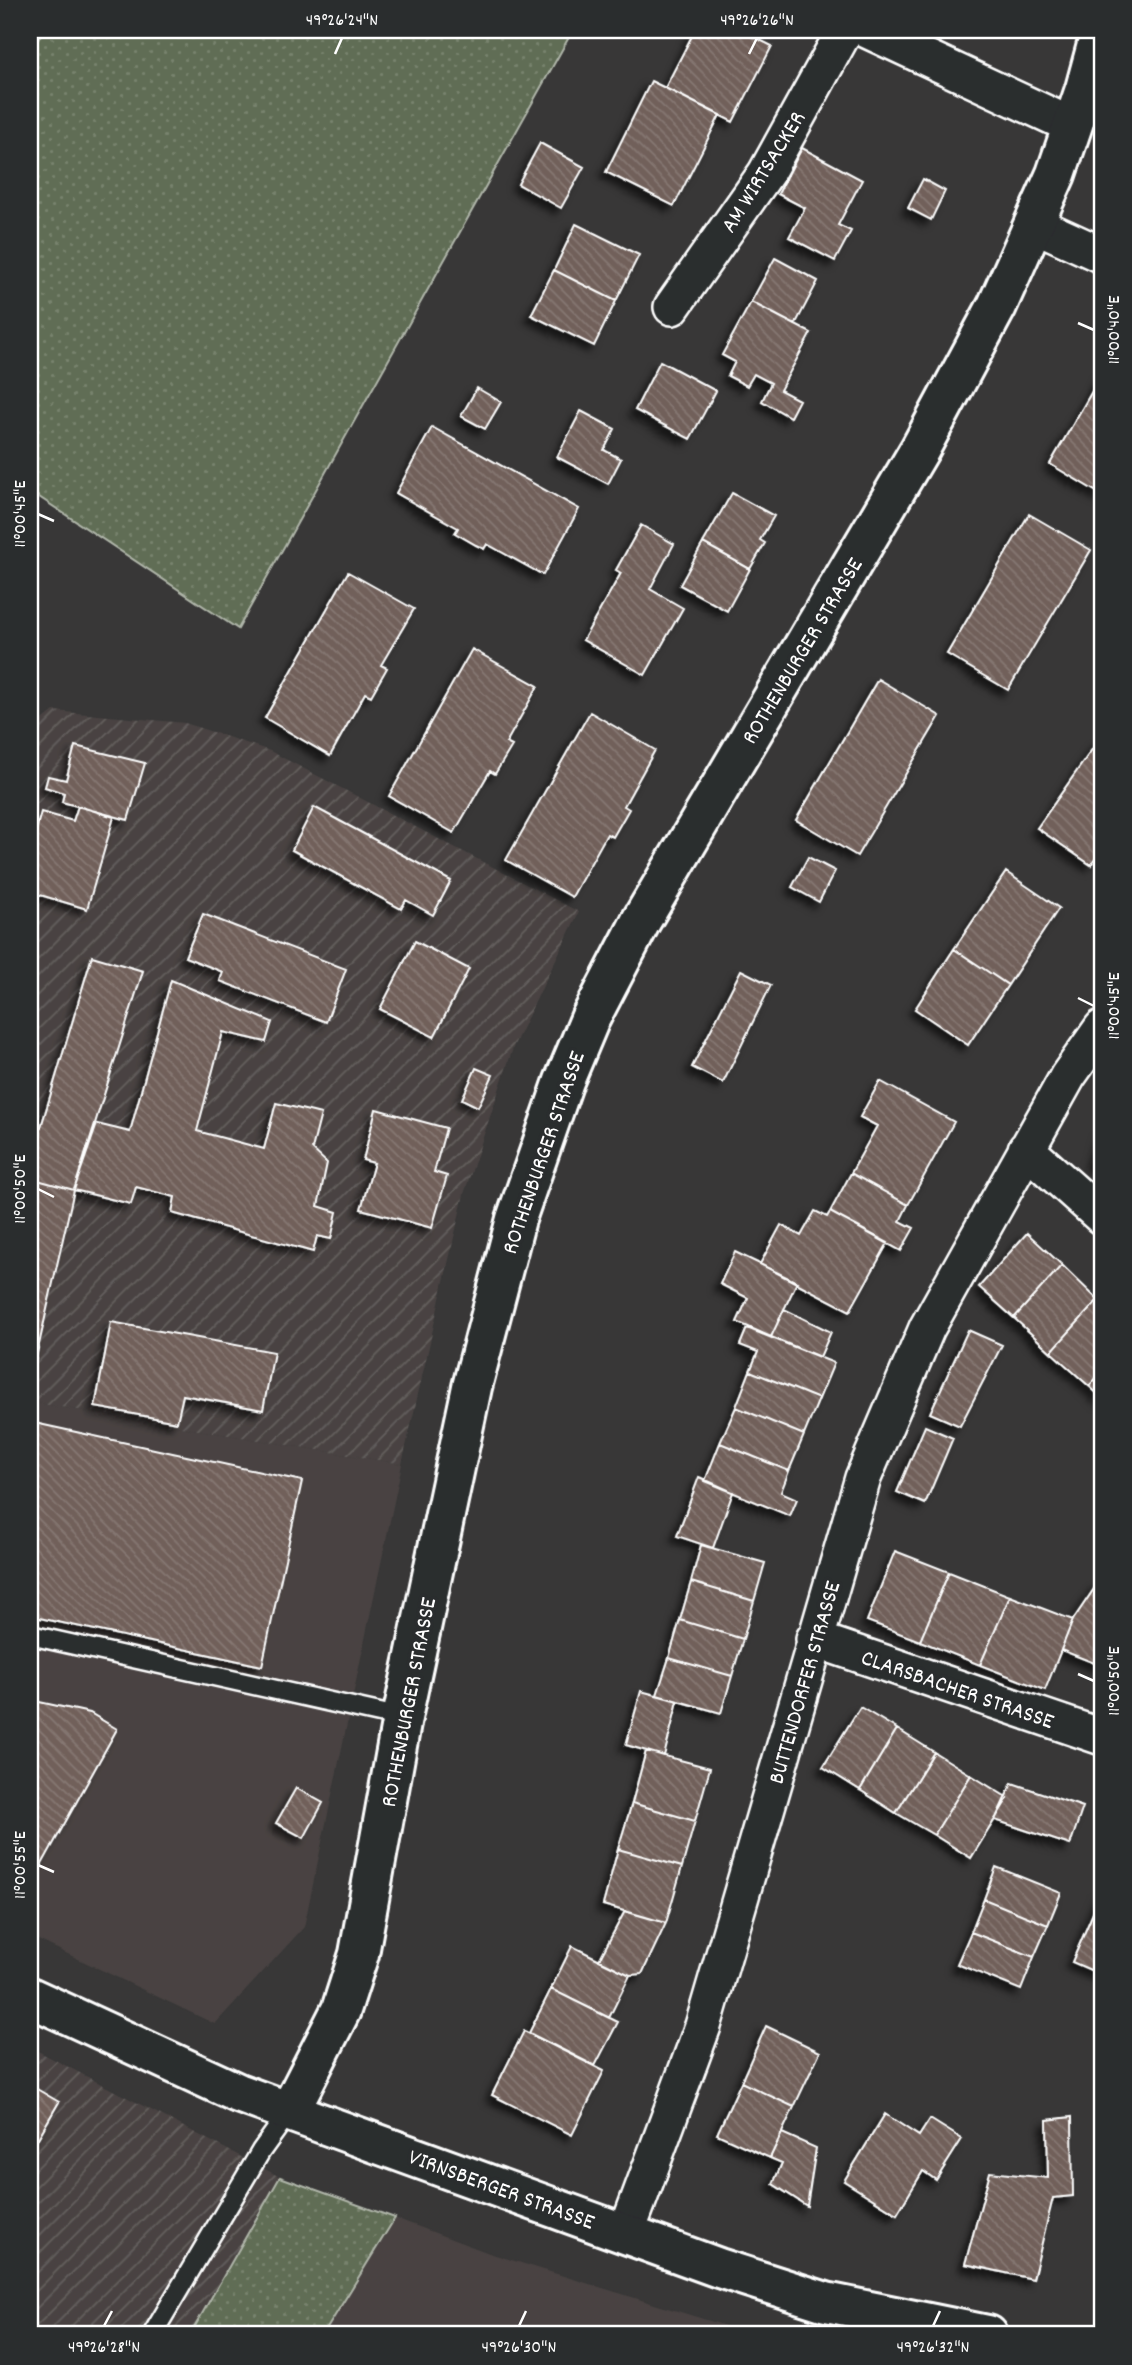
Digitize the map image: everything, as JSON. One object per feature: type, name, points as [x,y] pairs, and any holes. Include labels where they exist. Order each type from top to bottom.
[{"type":"main road","name":"ROTHENBURGER STRASSE","points":[[289,2112],[341,2010],[359,1954],[402,1718],[472,1387],[502,1269],[541,1140],[577,1048],[646,911],[941,412],[1036,225],[1073,126],[1101,30]]},
{"type":"main road","name":"VIRNSBERGER STRASSE","points":[[30,1997],[181,2069],[289,2112],[626,2234],[827,2302],[928,2329],[988,2335]]},
{"type":"street","name":"AM WIRTSACKER","points":[[672,307],[766,173],[845,30]]},
{"type":"street","points":[[867,30],[1073,126]]},
{"type":"street","points":[[1036,225],[1102,256]]},
{"type":"street","name":"BUTTENDORFER STRASSE","points":[[626,2234],[703,2026],[863,1478],[927,1328],[1068,1076],[1102,1028]]},
{"type":"street","points":[[1026,1149],[1102,1217]]},
{"type":"street","name":"CLARSBACHER STRASSE","points":[[814,1639],[1102,1737]]},
{"type":"lane","points":[[30,1635],[402,1718]]},
{"type":"lane","name":"ROTHENBURGER STRASSE","points":[[152,2335],[261,2151],[289,2112]]},
{"type":"shaded area","points":[[54,711],[185,723],[270,751],[579,912],[514,1045],[464,1194],[402,1464],[30,1402],[30,730]]},
{"type":"shaded area","points":[[30,1402],[402,1464],[304,1927],[215,2024],[30,1936]]},
{"type":"shaded area","points":[[30,2047],[280,2177],[190,2335],[30,2335]]},
{"type":"shaded area","points":[[395,2218],[489,2253],[755,2335],[323,2335]]},
{"type":"green space","points":[[44,30],[573,30],[238,629],[30,491],[30,51]]},
{"type":"green space","points":[[280,2177],[395,2218],[323,2335],[190,2335]]},
{"type":"building","points":[[695,30],[740,30],[772,46],[733,122],[665,88]]},
{"type":"building","points":[[651,81],[720,115],[674,206],[606,172]]},
{"type":"building","points":[[540,143],[584,167],[561,208],[518,184]]},
{"type":"building","points":[[802,148],[862,180],[838,225],[851,231],[835,261],[789,237],[805,208],[778,194]]},
{"type":"building","points":[[923,179],[945,191],[931,220],[908,208]]},
{"type":"building","points":[[576,224],[639,255],[616,301],[554,270]]},
{"type":"building","points":[[775,258],[818,281],[795,325],[751,302]]},
{"type":"building","points":[[554,270],[616,301],[594,346],[531,315]]},
{"type":"building","points":[[751,302],[811,333],[780,390],[799,400],[790,417],[762,401],[771,383],[754,374],[747,386],[728,376],[735,362],[722,355]]},
{"type":"building","points":[[660,361],[716,391],[690,439],[635,410]]},
{"type":"building","points":[[1102,374],[1102,495],[1050,464]]},
{"type":"building","points":[[477,388],[501,402],[485,429],[461,416]]},
{"type":"building","points":[[581,411],[615,429],[604,450],[621,459],[608,484],[557,457]]},
{"type":"building","points":[[432,427],[579,509],[543,575],[487,544],[484,549],[476,545],[455,533],[458,528],[396,493]]},
{"type":"building","points":[[732,493],[774,516],[760,540],[765,543],[750,569],[703,543]]},
{"type":"building","points":[[1029,514],[1091,550],[1008,690],[947,654]]},
{"type":"building","points":[[641,525],[674,544],[650,589],[683,608],[645,675],[583,640],[621,573],[616,570]]},
{"type":"building","points":[[703,543],[750,569],[727,611],[680,585]]},
{"type":"building","points":[[348,572],[414,609],[381,665],[387,668],[371,696],[365,693],[330,756],[265,718]]},
{"type":"building","points":[[472,649],[538,686],[506,743],[512,746],[495,774],[490,771],[454,833],[389,796]]},
{"type":"building","points":[[878,679],[940,716],[857,856],[796,820]]},
{"type":"building","points":[[590,712],[655,750],[624,806],[629,809],[613,837],[607,834],[572,897],[506,860]]},
{"type":"building","points":[[1098,741],[1102,744],[1102,849],[1091,865],[1037,828]]},
{"type":"building","points":[[75,746],[145,763],[128,820],[62,802],[64,793],[45,787],[48,776],[66,780]]},
{"type":"building","points":[[78,806],[114,817],[87,909],[30,892],[30,852],[41,812],[73,821]]},
{"type":"building","points":[[314,807],[451,881],[433,915],[406,900],[401,909],[292,850]]},
{"type":"building","points":[[808,857],[835,871],[819,902],[792,887]]},
{"type":"building","points":[[1006,872],[1059,908],[1008,985],[954,949]]},
{"type":"building","points":[[203,914],[346,969],[326,1022],[220,981],[223,972],[185,957]]},
{"type":"building","points":[[415,941],[469,969],[434,1037],[380,1009]]},
{"type":"building","points":[[954,949],[1008,985],[968,1045],[915,1009]]},
{"type":"building","points":[[92,956],[143,971],[74,1190],[30,1178],[30,1124],[41,1127]]},
{"type":"building","points":[[741,970],[771,985],[723,1083],[692,1067]]},
{"type":"building","points":[[171,980],[272,1022],[266,1042],[223,1032],[197,1131],[264,1149],[276,1103],[321,1114],[312,1149],[327,1163],[318,1206],[337,1212],[331,1239],[317,1236],[313,1252],[172,1213],[175,1197],[136,1187],[131,1204],[74,1190],[97,1124],[130,1132]]},
{"type":"building","points":[[476,1068],[493,1075],[478,1107],[462,1099]]},
{"type":"building","points":[[880,1081],[954,1122],[908,1205],[851,1173],[877,1126],[860,1117]]},
{"type":"building","points":[[376,1109],[446,1128],[434,1172],[447,1176],[432,1228],[361,1209],[374,1163],[363,1160]]},
{"type":"building","points":[[1102,1132],[1102,1168],[1092,1164]]},
{"type":"building","points":[[851,1173],[908,1205],[900,1221],[914,1228],[901,1251],[830,1212]]},
{"type":"building","points":[[30,1178],[74,1190],[33,1371],[30,1371]]},
{"type":"building","points":[[815,1211],[827,1217],[830,1212],[888,1243],[850,1311],[760,1264],[781,1225],[801,1236]]},
{"type":"building","points":[[1027,1233],[1062,1265],[1014,1318],[979,1287]]},
{"type":"building","points":[[735,1252],[797,1282],[771,1337],[737,1322],[748,1298],[720,1284]]},
{"type":"building","points":[[1062,1265],[1098,1300],[1051,1352],[1014,1318]]},
{"type":"building","points":[[1098,1300],[1102,1303],[1102,1372],[1089,1386],[1051,1352]]},
{"type":"building","points":[[784,1309],[831,1332],[820,1357],[771,1337]]},
{"type":"building","points":[[111,1322],[274,1352],[263,1410],[183,1395],[177,1422],[95,1407]]},
{"type":"building","points":[[747,1328],[834,1363],[819,1399],[750,1371],[758,1352],[740,1345]]},
{"type":"building","points":[[968,1330],[1002,1345],[960,1426],[930,1413]]},
{"type":"building","points":[[750,1371],[819,1399],[804,1435],[736,1407]]},
{"type":"building","points":[[1102,1372],[1102,1398],[1089,1386]]},
{"type":"building","points":[[736,1407],[804,1435],[789,1471],[720,1443]]},
{"type":"building","points":[[30,1422],[302,1481],[262,1666],[30,1616]]},
{"type":"building","points":[[925,1426],[953,1438],[925,1504],[897,1492]]},
{"type":"building","points":[[720,1443],[789,1471],[781,1492],[797,1499],[790,1516],[705,1481]]},
{"type":"building","points":[[699,1477],[733,1492],[713,1548],[677,1536]]},
{"type":"building","points":[[701,1545],[765,1563],[754,1601],[691,1582]]},
{"type":"building","points":[[895,1551],[949,1572],[920,1641],[867,1621]]},
{"type":"building","points":[[949,1572],[1010,1596],[980,1665],[920,1641]]},
{"type":"building","points":[[691,1582],[754,1601],[743,1639],[680,1620]]},
{"type":"building","points":[[1098,1583],[1102,1586],[1102,1666],[1061,1650],[1073,1620]]},
{"type":"building","points":[[1010,1596],[1073,1620],[1045,1690],[980,1665]]},
{"type":"building","points":[[680,1620],[743,1639],[732,1676],[669,1658]]},
{"type":"building","points":[[669,1658],[732,1676],[721,1713],[657,1695]]},
{"type":"building","points":[[641,1691],[678,1701],[664,1756],[626,1745]]},
{"type":"building","points":[[30,1700],[90,1713],[117,1729],[30,1886]]},
{"type":"building","points":[[860,1707],[897,1729],[860,1790],[823,1767]]},
{"type":"building","points":[[897,1729],[934,1752],[896,1813],[860,1790]]},
{"type":"building","points":[[646,1751],[710,1768],[695,1821],[632,1803]]},
{"type":"building","points":[[934,1752],[971,1775],[934,1835],[896,1813]]},
{"type":"building","points":[[971,1775],[1008,1798],[971,1858],[934,1835]]},
{"type":"building","points":[[1012,1783],[1083,1807],[1070,1845],[995,1820]]},
{"type":"building","points":[[296,1788],[323,1803],[304,1838],[276,1823]]},
{"type":"building","points":[[632,1803],[695,1821],[682,1867],[618,1849]]},
{"type":"building","points":[[618,1849],[682,1867],[666,1923],[603,1905]]},
{"type":"building","points":[[996,1867],[1061,1893],[1048,1925],[984,1899]]},
{"type":"building","points":[[1102,1892],[1102,1975],[1072,1962]]},
{"type":"building","points":[[984,1899],[1048,1925],[1034,1957],[971,1932]]},
{"type":"building","points":[[625,1911],[666,1923],[642,1974],[630,1975],[599,1960]]},
{"type":"building","points":[[971,1932],[1034,1957],[1021,1990],[957,1964]]},
{"type":"building","points":[[572,1946],[630,1975],[609,2018],[551,1989]]},
{"type":"building","points":[[551,1989],[618,2022],[595,2066],[529,2033]]},
{"type":"building","points":[[766,2026],[820,2052],[794,2107],[741,2082]]},
{"type":"building","points":[[524,2031],[604,2071],[572,2135],[492,2095]]},
{"type":"building","points":[[741,2082],[794,2107],[770,2158],[717,2134]]},
{"type":"building","points":[[30,2085],[59,2102],[30,2152]]},
{"type":"building","points":[[885,2114],[919,2136],[930,2119],[962,2139],[936,2180],[923,2171],[897,2214],[844,2181]]},
{"type":"building","points":[[1072,2117],[1073,2196],[1053,2198],[1033,2279],[965,2264],[990,2172],[1048,2178],[1047,2120]]},
{"type":"building","points":[[782,2133],[816,2148],[807,2206],[773,2184],[782,2163],[770,2158]]}]
